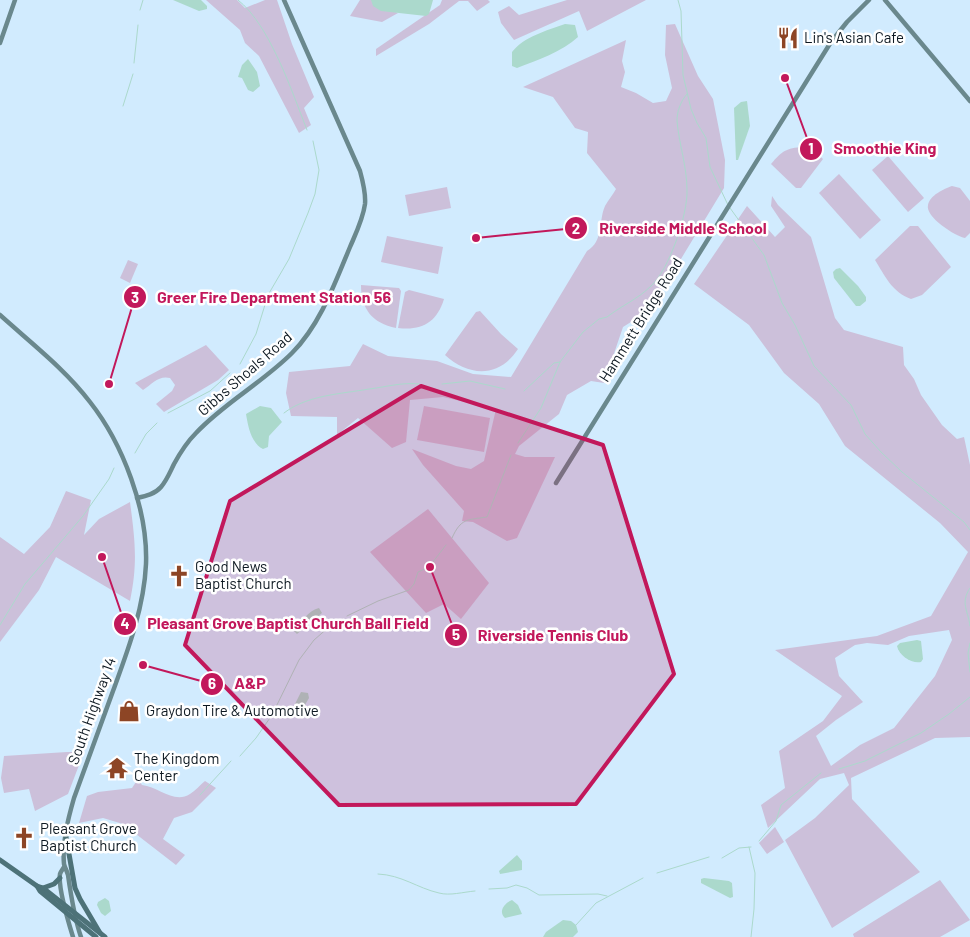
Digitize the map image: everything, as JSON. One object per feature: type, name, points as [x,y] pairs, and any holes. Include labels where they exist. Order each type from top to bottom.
[{"type":"main road","points":[[66,837],[75,888],[98,935]]},
{"type":"main road","points":[[0,860],[74,912],[98,935]]},
{"type":"main road","points":[[40,887],[54,884],[60,878]]},
{"type":"main road","points":[[40,887],[40,891],[75,919],[98,935],[105,937]]},
{"type":"street","points":[[0,43],[15,0]]},
{"type":"street","name":"Gibbs Shoals Road","points":[[137,498],[150,495],[160,488],[168,478],[182,450],[195,434],[220,411],[271,372],[302,342],[321,311],[363,215],[365,191],[360,171],[284,0]]},
{"type":"street","name":"Hammett Bridge Road","points":[[556,483],[830,42],[870,0]]},
{"type":"street","points":[[885,0],[970,101]]},
{"type":"street","name":"South Highway 14","points":[[0,315],[70,379],[98,412],[111,432],[124,458],[137,498],[145,539],[146,563],[141,603],[129,647],[74,798],[69,817],[64,867],[67,873],[75,919],[81,937]]},
{"type":"street","name":"South Highway 14","points":[[64,867],[60,872],[60,878],[64,905],[73,937]]},
{"type":"highlighted area","points":[[421,386],[603,445],[674,674],[576,804],[339,805],[185,645],[230,501]]},
{"type":"shaded area","points":[[173,0],[201,0],[207,6],[207,9],[199,11]]},
{"type":"shaded area","points":[[206,0],[237,0],[245,8],[265,0],[277,0],[292,44],[314,97],[304,108],[311,125],[299,133],[259,56],[245,43],[240,30]]},
{"type":"shaded area","points":[[360,0],[375,0],[373,4],[398,13],[382,22],[350,16]]},
{"type":"shaded area","points":[[371,0],[433,0],[429,14],[426,16],[381,11],[373,6]]},
{"type":"shaded area","points":[[442,0],[488,0],[490,2],[477,11],[468,1],[459,1],[429,24],[376,56],[376,49],[440,5]]},
{"type":"shaded area","points":[[567,0],[646,0],[587,31],[579,11],[514,40],[501,23],[498,12],[509,6],[519,15]]},
{"type":"shaded area","points":[[565,24],[575,25],[578,37],[572,42],[533,62],[517,68],[512,66],[512,52],[517,46],[536,35]]},
{"type":"shaded area","points":[[675,24],[698,76],[713,99],[725,160],[724,188],[650,310],[623,327],[604,383],[591,381],[567,395],[559,414],[519,446],[515,454],[525,457],[555,457],[517,538],[507,541],[473,522],[462,521],[464,511],[423,465],[412,449],[456,466],[471,469],[484,461],[496,409],[443,397],[410,400],[406,442],[392,448],[358,418],[337,435],[337,417],[291,416],[286,393],[289,372],[350,366],[363,344],[388,356],[437,361],[473,374],[511,377],[587,251],[596,242],[605,206],[616,189],[587,153],[588,132],[575,128],[553,97],[523,87],[626,40],[622,61],[625,72],[621,87],[653,103],[666,101],[672,88],[665,55],[666,25]]},
{"type":"shaded area","points":[[248,59],[257,72],[260,86],[253,92],[248,90],[242,78],[238,77],[242,65]]},
{"type":"shaded area","points":[[747,101],[750,126],[738,160],[736,160],[734,108],[741,102]]},
{"type":"shaded area","points":[[803,147],[813,150],[823,159],[801,188],[796,188],[771,164],[785,151]]},
{"type":"shaded area","points":[[888,156],[924,198],[908,212],[872,170]]},
{"type":"shaded area","points":[[839,174],[881,220],[860,239],[819,193]]},
{"type":"shaded area","points":[[952,186],[960,188],[970,201],[970,233],[965,238],[942,225],[928,210],[931,198]]},
{"type":"shaded area","points":[[447,187],[451,208],[409,216],[405,195]]},
{"type":"shaded area","points":[[772,196],[778,205],[811,237],[835,318],[844,330],[903,347],[904,365],[914,379],[921,395],[942,425],[957,439],[964,437],[970,465],[970,737],[935,738],[851,778],[852,799],[920,872],[832,928],[785,840],[815,818],[849,785],[844,773],[820,779],[768,828],[761,805],[785,788],[779,751],[823,721],[842,696],[775,650],[877,636],[931,616],[968,552],[940,523],[845,446],[819,404],[784,373],[749,325],[694,284],[747,206],[775,237],[785,227],[771,206]],"holes":[[[949,630],[952,640],[935,676],[894,728],[860,745],[831,766],[816,736],[863,702],[839,676],[835,658],[855,645],[867,643],[888,645],[909,636]]]},
{"type":"shaded area","points":[[910,226],[918,226],[951,267],[922,295],[911,299],[894,288],[875,260]]},
{"type":"shaded area","points":[[387,236],[443,247],[438,274],[381,262]]},
{"type":"shaded area","points":[[128,260],[138,264],[130,283],[120,278]]},
{"type":"shaded area","points":[[840,268],[866,297],[866,301],[860,306],[856,306],[834,278],[833,272]]},
{"type":"shaded area","points":[[361,285],[399,288],[401,291],[396,328],[374,319],[363,301]]},
{"type":"shaded area","points":[[409,290],[444,299],[437,314],[427,323],[414,328],[398,328],[405,292]]},
{"type":"shaded area","points":[[480,311],[518,349],[502,365],[483,371],[464,367],[445,355],[476,312]]},
{"type":"shaded area","points":[[206,345],[229,370],[218,380],[164,412],[156,404],[172,391],[175,385],[170,378],[159,379],[143,390],[135,383]]},
{"type":"shaded area","points":[[260,406],[271,408],[282,422],[269,436],[268,447],[263,449],[253,438],[246,414]]},
{"type":"shaded area","points":[[424,406],[490,418],[484,452],[417,440]]},
{"type":"shaded area","points":[[66,491],[91,500],[84,535],[99,519],[130,502],[135,552],[133,587],[130,601],[56,557],[39,590],[0,642],[0,537],[24,554],[50,527]]},
{"type":"shaded area","points":[[428,509],[489,583],[461,619],[444,604],[426,613],[370,552]]},
{"type":"shaded area","points":[[319,608],[322,613],[297,634],[294,631],[302,621],[308,614]]},
{"type":"shaded area","points":[[921,641],[923,659],[921,662],[906,659],[900,653],[897,646],[900,643]]},
{"type":"shaded area","points":[[301,692],[308,693],[309,698],[302,710],[297,712],[294,710],[294,706]]},
{"type":"shaded area","points":[[84,752],[68,794],[35,811],[29,789],[4,793],[1,778],[4,756]]},
{"type":"shaded area","points":[[138,779],[142,785],[178,797],[190,794],[205,781],[216,788],[192,812],[174,818],[163,839],[185,855],[176,865],[123,824],[103,818],[79,823],[87,796],[98,792],[132,788]]},
{"type":"shaded area","points":[[775,827],[784,842],[767,854],[759,843]]},
{"type":"shaded area","points":[[517,855],[522,861],[522,870],[500,874],[499,871]]},
{"type":"shaded area","points":[[701,879],[729,881],[732,883],[733,897],[730,898],[701,883]]},
{"type":"shaded area","points":[[940,880],[970,920],[940,937],[854,937],[853,934]]},
{"type":"shaded area","points":[[105,898],[109,901],[111,911],[105,916],[97,905],[98,902]]},
{"type":"shaded area","points":[[512,900],[518,905],[522,914],[505,918],[502,910]]},
{"type":"shaded area","points":[[563,920],[571,921],[576,925],[578,932],[573,937],[543,937],[546,932]]},
{"type":"waterway","points":[[140,10],[143,0]]},
{"type":"waterway","points":[[238,0],[250,11],[270,42],[307,130]]},
{"type":"waterway","points":[[678,0],[681,11],[683,75],[691,109],[706,138],[710,167],[728,205]]},
{"type":"waterway","points":[[134,63],[138,25]]},
{"type":"waterway","points":[[123,106],[133,74]]},
{"type":"waterway","points":[[518,443],[541,408],[560,362],[583,332],[599,319],[607,317],[646,291],[658,278],[671,255],[681,227],[687,190],[677,121],[679,107],[687,94]]},
{"type":"waterway","points":[[240,364],[256,334],[268,295],[289,259],[315,194],[319,170],[313,141]]},
{"type":"waterway","points":[[730,208],[764,255],[782,303],[795,325],[814,366],[851,405],[865,434],[881,452],[902,472],[964,522],[970,530]]},
{"type":"waterway","points":[[524,391],[554,363],[560,362]]},
{"type":"waterway","points":[[168,413],[210,391],[230,373]]},
{"type":"waterway","points":[[442,384],[470,381],[505,389]]},
{"type":"waterway","points":[[284,413],[303,402],[325,396],[400,384],[419,384]]},
{"type":"waterway","points":[[135,453],[146,434],[157,423]]},
{"type":"waterway","points":[[452,538],[458,527],[465,521],[487,517],[511,455]]},
{"type":"waterway","points":[[0,625],[25,584],[83,516],[109,479],[114,468]]},
{"type":"waterway","points":[[347,616],[378,601],[409,590],[414,584],[418,572],[429,567],[446,545]]},
{"type":"waterway","points":[[970,588],[965,602],[970,626]]},
{"type":"waterway","points":[[240,756],[256,738],[272,715],[299,660],[314,640],[337,620]]},
{"type":"waterway","points":[[970,643],[968,653],[970,672]]},
{"type":"waterway","points":[[839,769],[865,761],[921,733],[970,697]]},
{"type":"waterway","points":[[200,795],[231,761]]},
{"type":"waterway","points":[[759,841],[776,821],[781,805],[821,773]]},
{"type":"waterway","points":[[749,847],[755,873],[751,937]]},
{"type":"waterway","points":[[722,858],[739,848],[751,847]]},
{"type":"waterway","points":[[657,873],[709,857]]},
{"type":"waterway","points":[[378,874],[402,879],[443,894],[475,891]]},
{"type":"waterway","points":[[576,925],[596,903],[643,878]]},
{"type":"waterway","points":[[489,889],[507,888],[516,885],[527,888],[539,895],[598,894],[607,896]]},
{"type":"place","name":"Lin's Asian Cafe","points":[[788,38]]},
{"type":"place","name":"Smoothie King","points":[[785,78]]},
{"type":"place","name":"Riverside Middle School","points":[[476,238]]},
{"type":"place","name":"Greer Fire Department Station 56","points":[[109,384]]},
{"type":"place","name":"Pleasant Grove Baptist Church Ball Field","points":[[102,557]]},
{"type":"place","name":"Riverside Tennis Club","points":[[430,567]]},
{"type":"place","name":"Good News Baptist Church","points":[[179,576]]},
{"type":"place","name":"A&P","points":[[143,665]]},
{"type":"place","name":"Graydon Tire & Automotive","points":[[129,711]]},
{"type":"place","name":"The Kingdom Center","points":[[117,768]]},
{"type":"place","name":"Pleasant Grove Baptist Church","points":[[24,838]]}]
